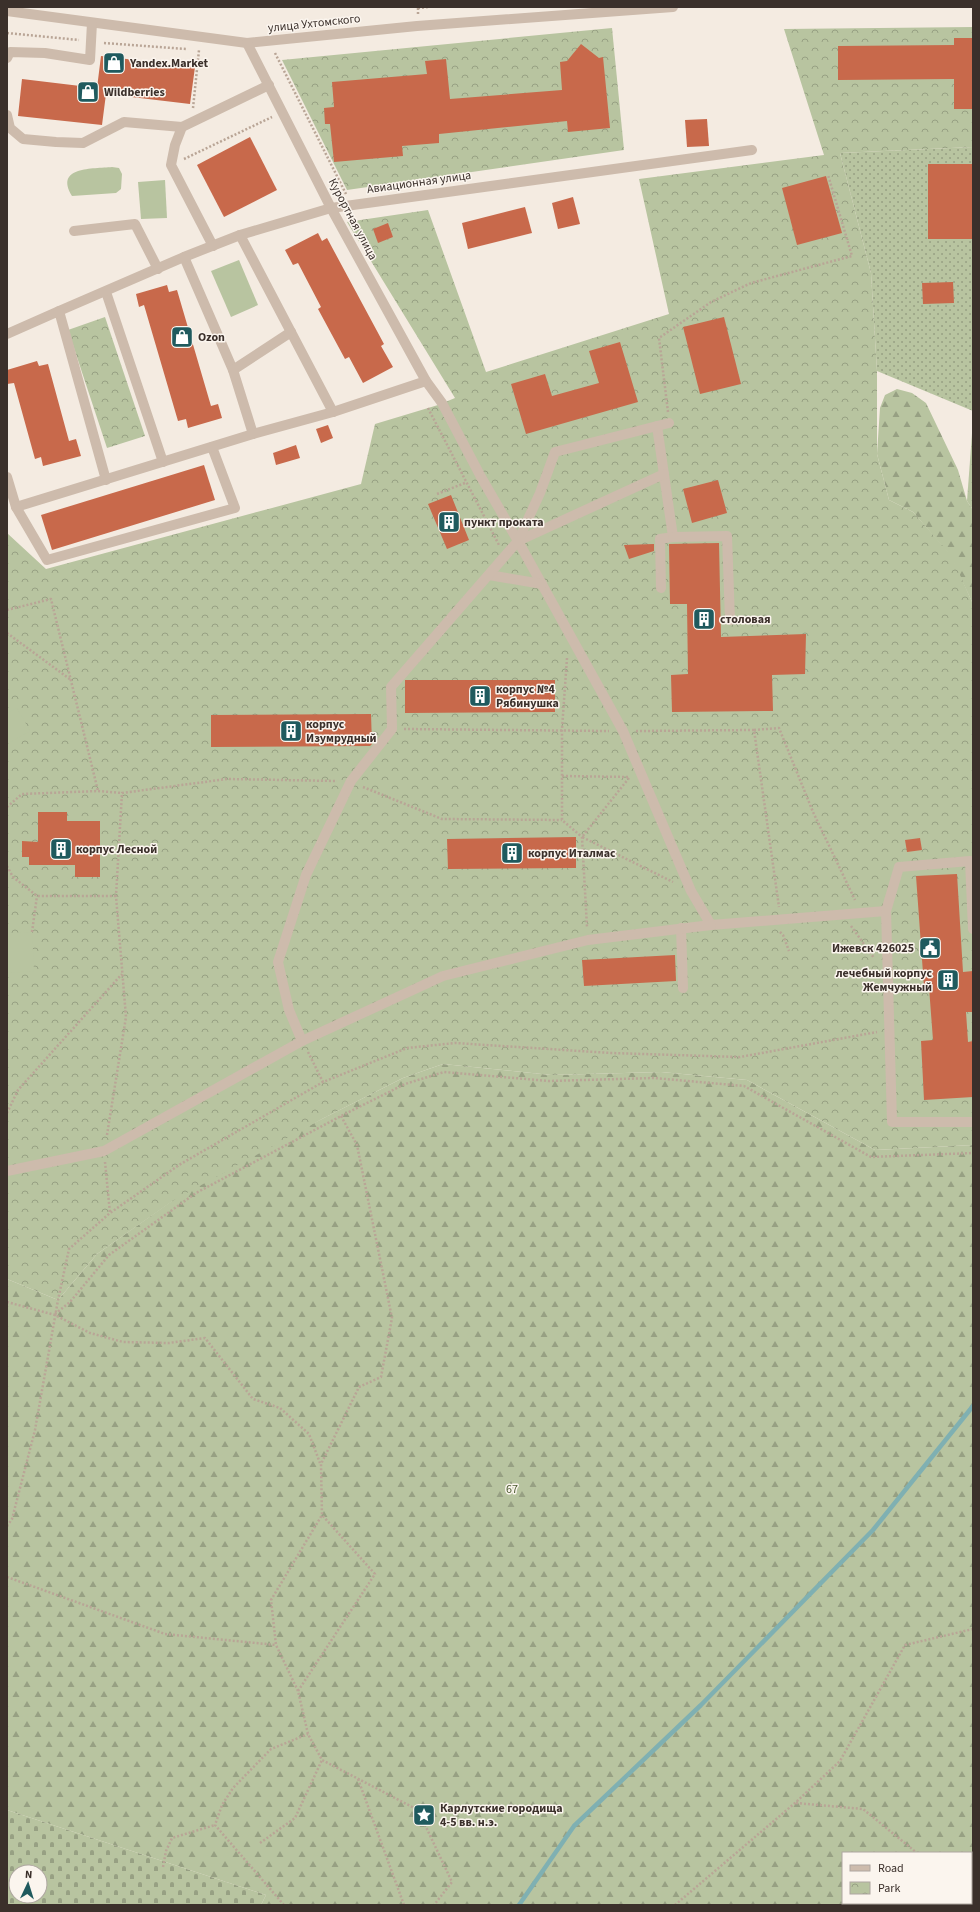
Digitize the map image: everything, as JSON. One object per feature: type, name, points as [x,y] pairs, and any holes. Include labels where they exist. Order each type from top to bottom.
[{"type":"street","name":"улица Ухтомского","points":[[7,11],[247,43],[417,26],[673,7]]},
{"type":"street","points":[[7,58],[10,52],[45,53],[90,60],[92,23]]},
{"type":"street","name":"Курортная улица","points":[[247,43],[331,208],[426,381],[442,404],[623,732],[642,773],[691,891],[711,925]]},
{"type":"street","points":[[7,115],[10,128],[22,139],[83,143],[124,122],[187,125],[269,85]]},
{"type":"street","points":[[187,125],[175,145],[171,165],[213,246]]},
{"type":"street","name":"Авиационная улица","points":[[7,334],[158,268],[240,235],[331,208],[752,150]]},
{"type":"street","points":[[74,231],[135,224],[158,268]]},
{"type":"street","points":[[240,235],[333,412]]},
{"type":"street","points":[[184,257],[233,370],[253,434]]},
{"type":"street","points":[[106,292],[163,462]]},
{"type":"street","points":[[59,311],[106,480]]},
{"type":"street","points":[[233,370],[291,332]]},
{"type":"street","points":[[16,507],[253,434],[333,412],[426,381]]},
{"type":"street","points":[[302,1042],[289,1010],[278,962],[306,874],[350,781],[392,729],[391,687],[518,541],[540,493],[555,452],[669,422]]},
{"type":"street","points":[[657,426],[672,537]]},
{"type":"street","points":[[7,477],[16,507],[48,560],[235,508],[212,447]]},
{"type":"street","points":[[518,541],[664,474]]},
{"type":"street","points":[[661,588],[660,539],[672,537],[727,536],[730,620]]},
{"type":"street","points":[[489,575],[542,584]]},
{"type":"street","points":[[973,929],[970,861],[898,867],[886,911],[892,1122],[973,1122]]},
{"type":"street","points":[[7,1171],[104,1151],[302,1042],[443,976],[588,940],[711,925],[886,911]]},
{"type":"street","points":[[681,928],[684,988]]},
{"type":"path","points":[[418,8],[428,7]]},
{"type":"path","points":[[187,125],[199,50]]},
{"type":"path","points":[[275,53],[351,205]]},
{"type":"path","points":[[171,165],[282,111]]},
{"type":"path","points":[[669,422],[659,338],[711,302],[751,283],[852,256],[828,175]]},
{"type":"path","points":[[428,408],[465,483],[505,556]]},
{"type":"path","points":[[437,494],[481,477]]},
{"type":"path","points":[[7,610],[51,599],[98,791]]},
{"type":"path","points":[[7,632],[71,680]]},
{"type":"path","points":[[562,820],[562,729],[568,655]]},
{"type":"path","points":[[392,729],[562,729],[623,732],[754,730],[779,728],[813,812],[861,914]]},
{"type":"path","points":[[754,730],[780,920]]},
{"type":"path","points":[[562,776],[630,777],[642,773]]},
{"type":"path","points":[[588,940],[582,837],[630,777]]},
{"type":"path","points":[[7,807],[22,794],[98,791],[122,793],[227,779],[350,781],[442,819],[562,820],[582,837],[691,891]]},
{"type":"path","points":[[110,1213],[104,1151],[126,1017],[116,896],[122,793]]},
{"type":"path","points":[[7,866],[13,877],[37,896],[116,896]]},
{"type":"path","points":[[32,932],[37,896]]},
{"type":"path","points":[[842,915],[875,959]]},
{"type":"path","points":[[768,920],[783,935],[789,952]]},
{"type":"path","points":[[7,1113],[18,1090],[122,974]]},
{"type":"path","points":[[7,1526],[12,1519],[35,1430],[55,1315],[69,1249],[110,1213],[179,1165],[322,1082],[407,1048],[455,1044],[611,1053],[740,1057],[889,1029]]},
{"type":"path","points":[[302,1042],[322,1082]]},
{"type":"path","points":[[55,1315],[70,1302],[109,1255],[196,1193],[341,1116],[405,1084],[444,1072],[549,1081],[654,1078],[744,1086],[871,1157],[973,1154]]},
{"type":"path","points":[[321,1464],[359,1387],[381,1377],[392,1318],[357,1145],[341,1116]]},
{"type":"path","points":[[7,1302],[55,1315],[90,1332],[124,1342],[169,1343],[205,1338],[254,1399],[280,1408],[309,1434],[321,1464],[322,1515],[272,1600],[276,1645],[298,1691],[308,1734],[322,1760],[418,1810],[452,1882],[434,1905]]},
{"type":"path","points":[[298,1691],[375,1574],[322,1515]]},
{"type":"path","points":[[7,1577],[165,1634],[276,1645]]},
{"type":"path","points":[[675,1905],[795,1803],[840,1760],[905,1645],[973,1629]]},
{"type":"path","points":[[216,1825],[222,1805],[233,1788],[271,1749],[308,1734]]},
{"type":"path","points":[[260,1843],[295,1818],[322,1760]]},
{"type":"path","points":[[358,1778],[404,1905]]},
{"type":"path","points":[[795,1803],[863,1809],[916,1852]]},
{"type":"path","points":[[163,1867],[166,1851],[172,1838],[216,1825]]},
{"type":"path","points":[[216,1825],[284,1905]]},
{"type":"green space","points":[[973,27],[973,147],[840,153],[871,273],[877,371],[877,454],[889,500],[913,512],[951,555],[973,604],[973,1145],[875,1150],[747,1080],[661,1072],[551,1075],[443,1064],[403,1078],[322,1119],[174,1200],[97,1254],[58,1300],[7,1279],[7,533],[46,569],[361,484],[375,424],[438,405],[455,398],[347,222],[428,210],[486,372],[669,314],[639,179],[824,155],[784,29]]},
{"type":"green space","points":[[612,28],[624,150],[347,190],[282,60]]},
{"type":"green space","points":[[973,147],[973,411],[877,371],[871,273],[840,153]]},
{"type":"green space","points":[[112,167],[119,168],[122,174],[121,189],[116,193],[72,196],[68,186],[68,179],[72,174],[86,169]]},
{"type":"green space","points":[[165,180],[167,218],[141,219],[138,182]]},
{"type":"green space","points":[[239,260],[258,305],[231,317],[211,271]]},
{"type":"green space","points":[[105,317],[145,436],[107,448],[68,330]]},
{"type":"green space","points":[[897,389],[912,393],[926,403],[958,470],[967,501],[973,510],[973,604],[950,555],[913,512],[889,500],[877,454],[880,408],[885,395]]},
{"type":"green space","points":[[973,420],[973,510],[967,501]]},
{"type":"green space","points":[[17,708],[30,731],[7,744],[7,713]]},
{"type":"green space","points":[[32,932],[34,971],[7,973],[7,933]]},
{"type":"green space","name":"67","points":[[443,1064],[551,1075],[661,1072],[747,1080],[875,1150],[973,1145],[973,1905],[261,1905],[266,1895],[7,1810],[7,1279],[58,1300],[97,1254],[203,1179],[403,1078]]},
{"type":"green space","points":[[7,1810],[266,1895],[261,1905],[7,1905]]},
{"type":"building","points":[[954,38],[973,38],[973,109],[954,109],[954,79],[838,80],[838,46],[954,45]]},
{"type":"building","points":[[581,44],[599,58],[603,57],[610,128],[568,132],[567,121],[439,134],[439,143],[402,146],[403,156],[334,162],[330,124],[325,124],[324,108],[334,107],[332,82],[427,74],[425,61],[446,59],[450,99],[562,90],[560,62],[567,61]]},
{"type":"building","points":[[101,56],[195,67],[190,104],[106,94],[102,125],[18,116],[22,79],[97,88]]},
{"type":"building","points":[[707,119],[709,146],[687,147],[685,120]]},
{"type":"building","points":[[250,137],[277,190],[224,217],[197,165]]},
{"type":"building","points":[[928,164],[973,164],[973,239],[928,239]]},
{"type":"building","points":[[826,176],[842,233],[797,245],[782,188]]},
{"type":"building","points":[[573,197],[580,224],[558,229],[552,203]]},
{"type":"building","points":[[525,207],[532,233],[468,249],[462,223]]},
{"type":"building","points":[[388,223],[393,237],[378,243],[373,229]]},
{"type":"building","points":[[318,233],[322,241],[327,238],[384,344],[381,346],[393,367],[363,383],[349,357],[345,359],[318,309],[321,307],[298,263],[293,265],[285,250]]},
{"type":"building","points":[[953,282],[954,303],[923,304],[922,283]]},
{"type":"building","points":[[167,285],[169,292],[177,290],[211,406],[218,404],[222,418],[188,428],[186,419],[178,421],[144,305],[139,307],[136,294]]},
{"type":"building","points":[[724,317],[741,384],[700,394],[683,327]]},
{"type":"building","points":[[620,342],[638,402],[526,434],[511,384],[545,374],[552,396],[599,383],[589,351]]},
{"type":"building","points":[[37,361],[39,366],[48,364],[69,441],[76,439],[81,456],[43,466],[41,457],[35,459],[14,383],[7,384],[7,370]]},
{"type":"building","points":[[328,425],[333,438],[321,443],[316,429]]},
{"type":"building","points":[[296,445],[300,458],[276,465],[273,453]]},
{"type":"building","points":[[204,465],[215,500],[52,550],[41,515]]},
{"type":"building","points":[[718,480],[727,513],[692,523],[683,489]]},
{"type":"building","name":"пункт проката","points":[[451,495],[469,540],[447,549],[428,504]]},
{"type":"building","name":"столовая","points":[[719,543],[721,637],[806,634],[805,674],[772,675],[773,711],[672,712],[671,675],[688,674],[687,604],[670,604],[669,544]]},
{"type":"building","points":[[654,544],[654,551],[629,559],[624,545]]},
{"type":"building","name":"корпус №4 Рябинушка","points":[[405,680],[555,680],[555,712],[405,713]]},
{"type":"building","name":"корпус Изумрудный","points":[[371,714],[372,744],[370,746],[211,747],[211,715]]},
{"type":"building","name":"корпус Лесной","points":[[38,812],[67,812],[67,821],[100,821],[100,877],[75,877],[75,865],[29,865],[29,857],[22,857],[22,841],[38,842]]},
{"type":"building","name":"корпус Италмас","points":[[576,837],[576,868],[448,869],[447,839]]},
{"type":"building","points":[[920,838],[922,850],[907,852],[905,840]]},
{"type":"building","name":"лечебный корпус Жемчужный","points":[[957,874],[963,972],[973,971],[973,1012],[966,1012],[968,1042],[973,1041],[973,1097],[924,1100],[921,1041],[933,1040],[929,987],[924,987],[916,876]]},
{"type":"building","points":[[675,955],[676,981],[584,986],[582,960]]},
{"type":"waterway","points":[[519,1905],[574,1826],[701,1705],[873,1530],[973,1406]]},
{"type":"place","name":"Yandex.Market","points":[[114,63]]},
{"type":"place","name":"Wildberries","points":[[88,92]]},
{"type":"place","name":"Ozon","points":[[182,337]]},
{"type":"place","name":"пункт проката","points":[[449,522]]},
{"type":"place","name":"столовая","points":[[704,619]]},
{"type":"place","name":"корпус №4 Рябинушка","points":[[480,696]]},
{"type":"place","name":"корпус Изумрудный","points":[[291,731]]},
{"type":"place","name":"корпус Лесной","points":[[61,849]]},
{"type":"place","name":"корпус Италмас","points":[[512,853]]},
{"type":"place","name":"Ижевск 426025","points":[[930,948]]},
{"type":"place","name":"лечебный корпус Жемчужный","points":[[948,980]]},
{"type":"place","name":"Карлутские городища 4-5 вв. н.э.","points":[[424,1815]]}]
